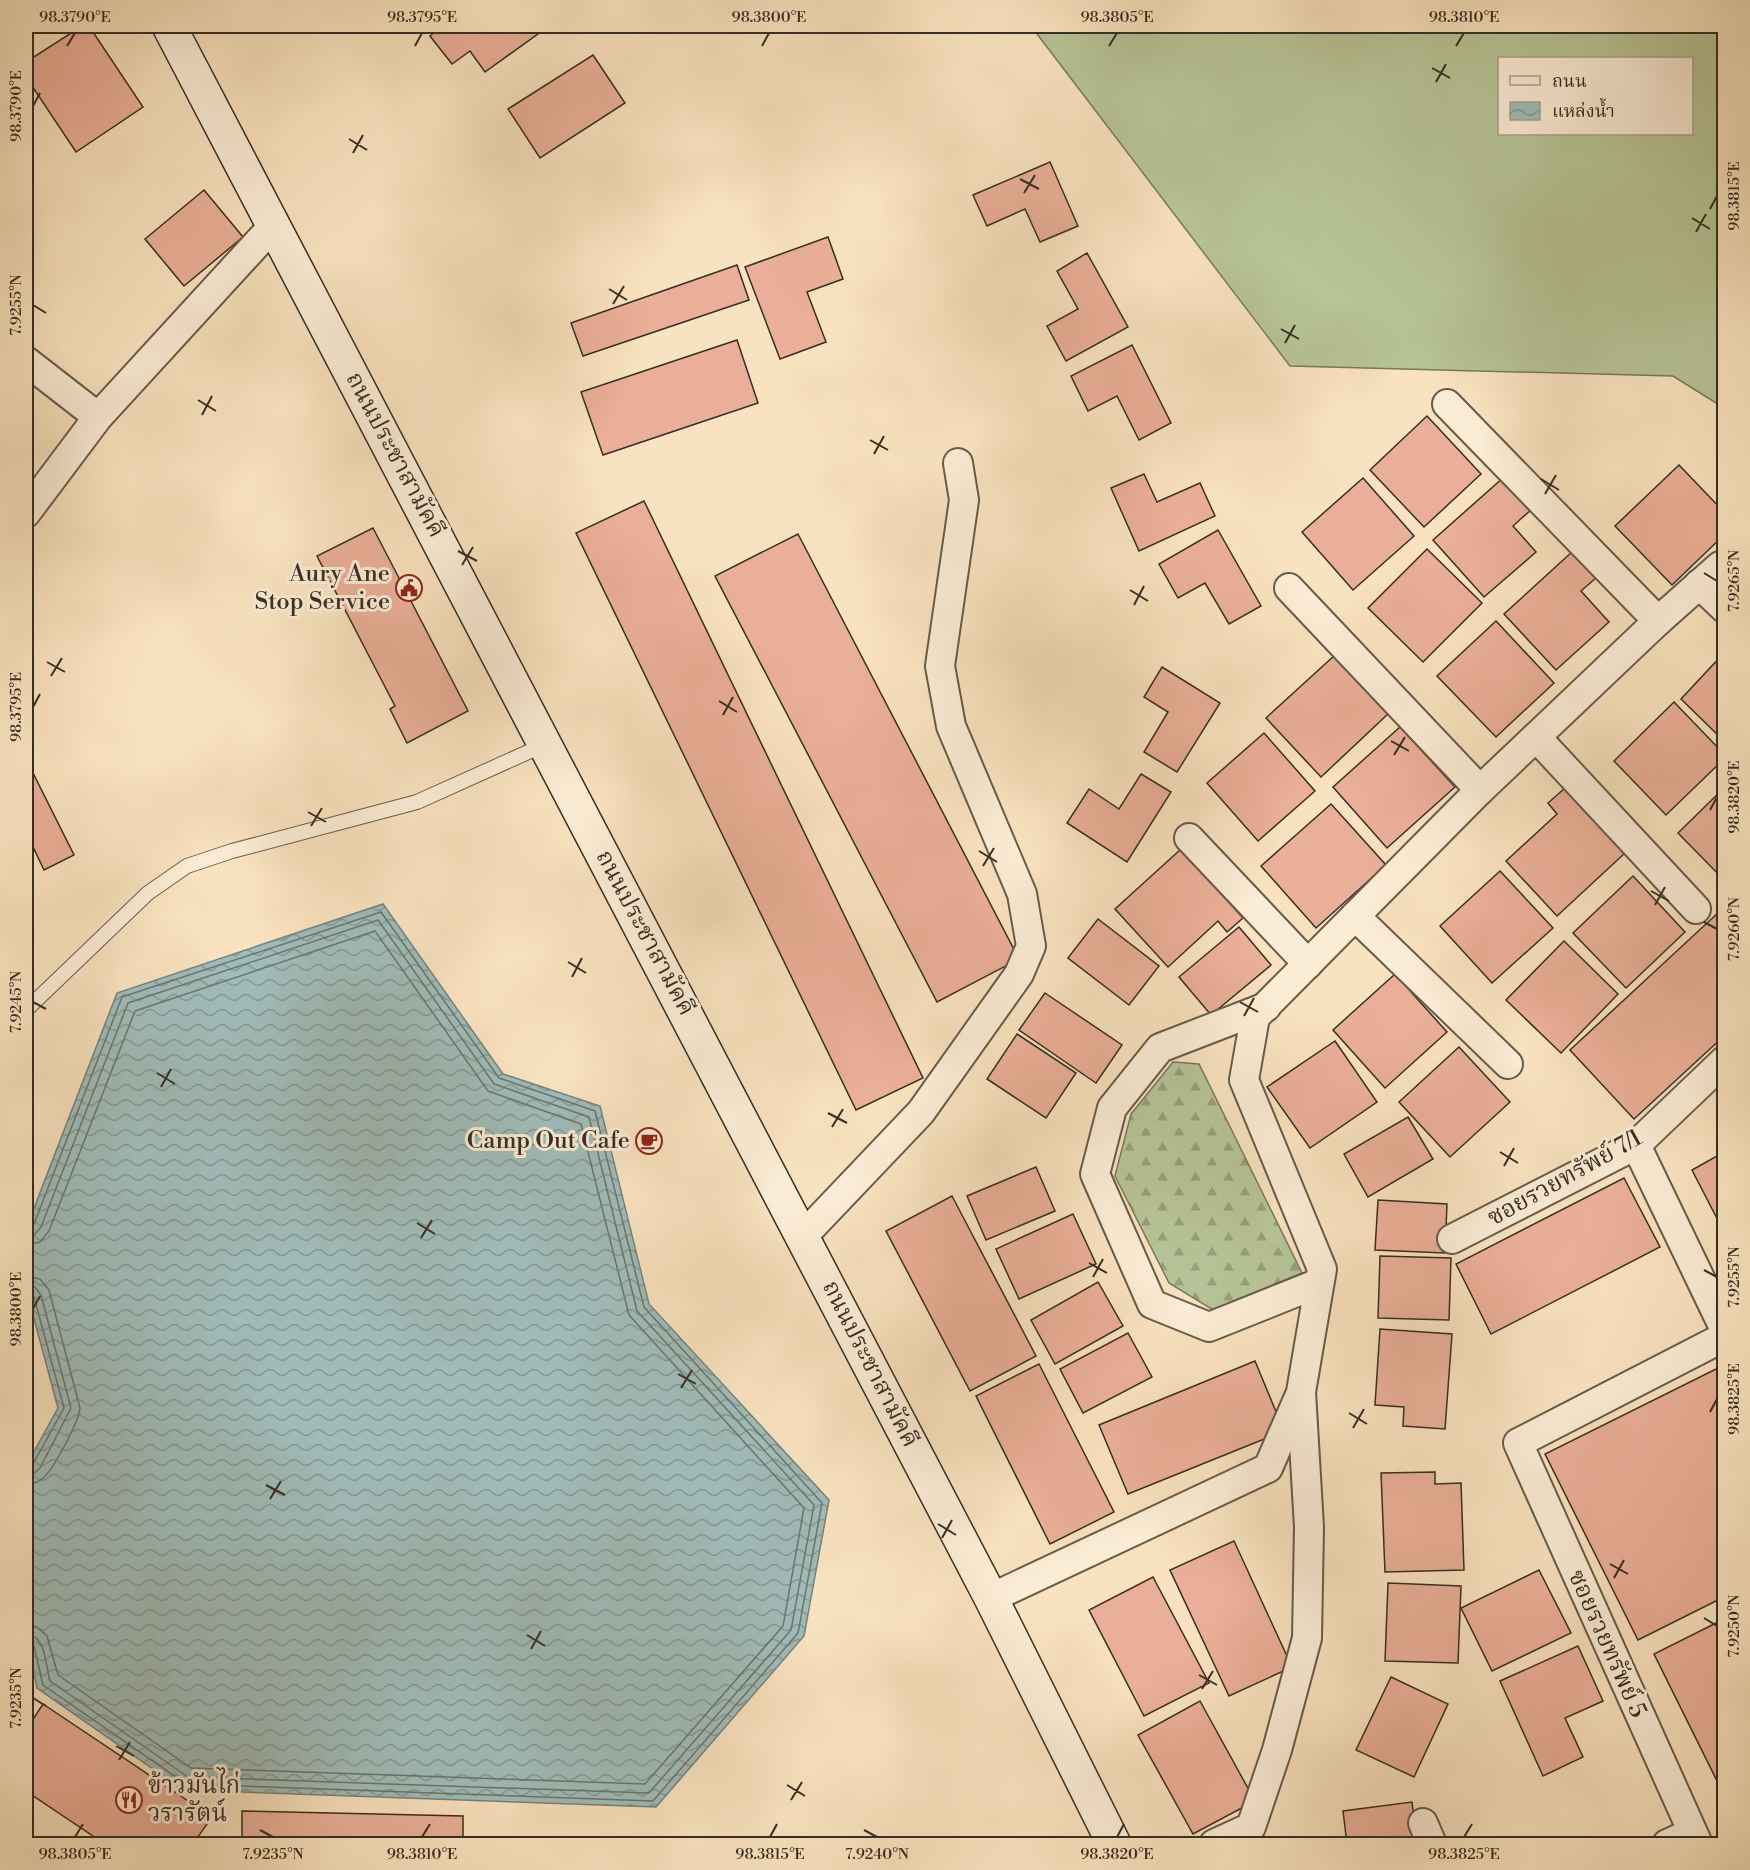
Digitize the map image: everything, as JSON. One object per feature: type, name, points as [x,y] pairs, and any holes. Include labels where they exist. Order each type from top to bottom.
[{"type":"street","name":"ถนนประชาสามัคคี","points":[[170,26],[992,1598],[1114,1845]]},
{"type":"street","points":[[26,513],[98,417],[274,225]]},
{"type":"street","points":[[26,361],[98,417]]},
{"type":"street","points":[[1447,404],[1658,621]]},
{"type":"street","points":[[803,1236],[921,1112],[1019,974],[1031,946],[1022,894],[951,726],[940,666],[964,500],[958,463]]},
{"type":"street","points":[[1214,1845],[1251,1836],[1307,1638],[1309,1527],[1301,1392],[1322,1269],[1244,1080],[1255,1017],[1480,790],[1709,575],[1725,608]]},
{"type":"street","points":[[1289,588],[1480,790]]},
{"type":"street","points":[[1536,737],[1696,909]]},
{"type":"street","points":[[1189,838],[1308,964]]},
{"type":"street","points":[[1355,916],[1509,1064]]},
{"type":"street","points":[[1266,1007],[1160,1048],[1112,1108],[1095,1174],[1152,1304],[1209,1327],[1319,1283]]},
{"type":"street","name":"ซอยรวยทรัพย์ 7/1","points":[[1452,1239],[1636,1145],[1725,1061]]},
{"type":"street","points":[[1636,1145],[1725,1328]]},
{"type":"street","name":"ซอยรวยทรัพย์ 5","points":[[1686,1841],[1518,1443],[1725,1337]]},
{"type":"street","points":[[992,1598],[1268,1468],[1301,1392]]},
{"type":"lane","points":[[26,1010],[148,893],[187,866],[232,851],[417,802],[546,744]]},
{"type":"green space","points":[[1031,26],[1724,26],[1724,408],[1673,376],[1290,366]]},
{"type":"green space","points":[[1173,1062],[1199,1064],[1302,1273],[1213,1310],[1169,1283],[1115,1176],[1131,1114]]},
{"type":"water","points":[[383,904],[503,1074],[600,1106],[649,1304],[829,1500],[804,1636],[656,1807],[183,1790],[37,1688],[26,1635],[26,1466],[58,1408],[26,1289],[26,1229],[117,993]]},
{"type":"building","points":[[82,26],[89,26],[143,107],[76,152],[26,77],[26,62]]},
{"type":"building","points":[[442,26],[549,26],[485,72],[470,51],[452,64],[430,36]]},
{"type":"building","points":[[593,55],[625,103],[540,158],[508,109]]},
{"type":"building","points":[[1050,162],[1078,226],[1040,242],[1025,209],[987,226],[973,195]]},
{"type":"building","points":[[204,190],[243,237],[184,286],[145,239]]},
{"type":"building","points":[[828,237],[843,279],[807,292],[826,342],[780,359],[745,267]]},
{"type":"building","points":[[1087,253],[1128,327],[1066,361],[1047,326],[1078,309],[1057,271]]},
{"type":"building","points":[[737,265],[749,300],[583,356],[571,323]]},
{"type":"building","points":[[737,340],[758,403],[603,455],[581,392]]},
{"type":"building","points":[[1132,345],[1171,423],[1139,440],[1117,396],[1088,411],[1071,376]]},
{"type":"building","points":[[1427,416],[1481,474],[1424,527],[1370,470]]},
{"type":"building","points":[[1679,465],[1724,512],[1724,535],[1672,585],[1615,526]]},
{"type":"building","points":[[1144,474],[1157,502],[1200,483],[1215,516],[1139,551],[1111,488]]},
{"type":"building","points":[[1504,477],[1532,509],[1513,526],[1536,552],[1484,597],[1433,540]]},
{"type":"building","points":[[1363,478],[1414,536],[1353,590],[1302,532]]},
{"type":"building","points":[[644,501],[923,1078],[856,1110],[576,533]]},
{"type":"building","points":[[373,528],[468,711],[407,743],[390,709],[395,706],[317,556]]},
{"type":"building","points":[[1218,530],[1261,606],[1229,624],[1205,583],[1178,598],[1159,564]]},
{"type":"building","points":[[798,534],[1019,959],[937,1002],[715,576]]},
{"type":"building","points":[[1427,549],[1482,603],[1423,662],[1368,608]]},
{"type":"building","points":[[1573,551],[1597,577],[1581,591],[1609,622],[1556,670],[1504,614]]},
{"type":"building","points":[[1496,621],[1554,683],[1496,737],[1437,676]]},
{"type":"building","points":[[1724,653],[1724,741],[1681,699]]},
{"type":"building","points":[[1335,655],[1389,713],[1321,777],[1266,718]]},
{"type":"building","points":[[1162,667],[1220,703],[1177,772],[1144,752],[1168,712],[1144,697]]},
{"type":"building","points":[[1674,702],[1724,754],[1724,759],[1666,815],[1614,761]]},
{"type":"building","points":[[1400,727],[1455,787],[1387,848],[1333,787]]},
{"type":"building","points":[[1264,733],[1315,791],[1258,841],[1207,783]]},
{"type":"building","points":[[26,759],[74,855],[44,870],[26,832]]},
{"type":"building","points":[[1141,774],[1171,792],[1127,862],[1067,823],[1089,789],[1119,809]]},
{"type":"building","points":[[1565,788],[1625,853],[1557,916],[1506,861],[1557,814],[1548,803]]},
{"type":"building","points":[[1724,788],[1724,880],[1678,833]]},
{"type":"building","points":[[1331,804],[1386,865],[1316,928],[1261,866]]},
{"type":"building","points":[[1181,849],[1243,918],[1227,932],[1218,921],[1168,967],[1115,909]]},
{"type":"building","points":[[1500,871],[1553,928],[1492,983],[1440,926]]},
{"type":"building","points":[[1633,876],[1685,932],[1626,988],[1573,933]]},
{"type":"building","points":[[1720,911],[1724,916],[1724,1036],[1634,1119],[1570,1050]]},
{"type":"building","points":[[1098,919],[1159,966],[1129,1005],[1068,958]]},
{"type":"building","points":[[1239,927],[1271,965],[1211,1015],[1179,977]]},
{"type":"building","points":[[1564,941],[1618,994],[1561,1053],[1506,1000]]},
{"type":"building","points":[[1395,974],[1447,1032],[1385,1088],[1333,1030]]},
{"type":"building","points":[[1045,993],[1122,1045],[1096,1083],[1019,1030]]},
{"type":"building","points":[[1017,1034],[1076,1073],[1046,1118],[987,1079]]},
{"type":"building","points":[[1335,1041],[1377,1102],[1310,1148],[1267,1087]]},
{"type":"building","points":[[1459,1047],[1510,1102],[1450,1157],[1399,1102]]},
{"type":"building","points":[[1408,1117],[1433,1159],[1368,1197],[1344,1154]]},
{"type":"building","points":[[1724,1152],[1724,1232],[1692,1170]]},
{"type":"building","points":[[1036,1167],[1055,1211],[986,1240],[967,1196]]},
{"type":"building","points":[[1624,1178],[1660,1247],[1491,1334],[1456,1264]]},
{"type":"building","points":[[952,1196],[1036,1356],[970,1391],[886,1231]]},
{"type":"building","points":[[1378,1200],[1447,1204],[1445,1253],[1375,1250]]},
{"type":"building","points":[[1073,1214],[1096,1264],[1019,1299],[996,1249]]},
{"type":"building","points":[[1380,1256],[1451,1258],[1449,1320],[1378,1318]]},
{"type":"building","points":[[1098,1282],[1123,1326],[1055,1364],[1031,1320]]},
{"type":"building","points":[[1380,1329],[1452,1334],[1445,1429],[1403,1426],[1404,1407],[1375,1405]]},
{"type":"building","points":[[1128,1333],[1152,1377],[1083,1413],[1060,1369]]},
{"type":"building","points":[[1255,1361],[1284,1431],[1128,1494],[1099,1425]]},
{"type":"building","points":[[1039,1364],[1114,1512],[1050,1544],[976,1396]]},
{"type":"building","points":[[1718,1368],[1724,1381],[1724,1597],[1638,1640],[1545,1454]]},
{"type":"building","points":[[1435,1472],[1435,1484],[1461,1483],[1464,1570],[1385,1572],[1381,1473]]},
{"type":"building","points":[[1234,1541],[1292,1667],[1229,1696],[1170,1570]]},
{"type":"building","points":[[1539,1570],[1571,1633],[1492,1671],[1461,1608]]},
{"type":"building","points":[[1153,1577],[1209,1683],[1144,1716],[1089,1610]]},
{"type":"building","points":[[1388,1583],[1461,1586],[1458,1663],[1385,1661]]},
{"type":"building","points":[[1724,1619],[1724,1795],[1654,1654]]},
{"type":"building","points":[[1578,1646],[1603,1701],[1565,1718],[1583,1757],[1543,1776],[1500,1681]]},
{"type":"building","points":[[1391,1677],[1448,1704],[1414,1777],[1356,1750]]},
{"type":"building","points":[[1200,1701],[1255,1801],[1193,1834],[1138,1735]]},
{"type":"building","points":[[43,1704],[212,1817],[193,1844],[105,1844],[26,1791],[26,1730]]},
{"type":"building","points":[[1412,1802],[1417,1844],[1347,1844],[1343,1811]]},
{"type":"building","points":[[242,1811],[463,1816],[463,1844],[242,1844]]},
{"type":"place","name":"Aury Ane Stop Service","points":[[409,588]]},
{"type":"place","name":"Camp Out Cafe","points":[[649,1141]]},
{"type":"place","name":"ข้าวมันไก่ วรารัตน์","points":[[129,1800]]}]
